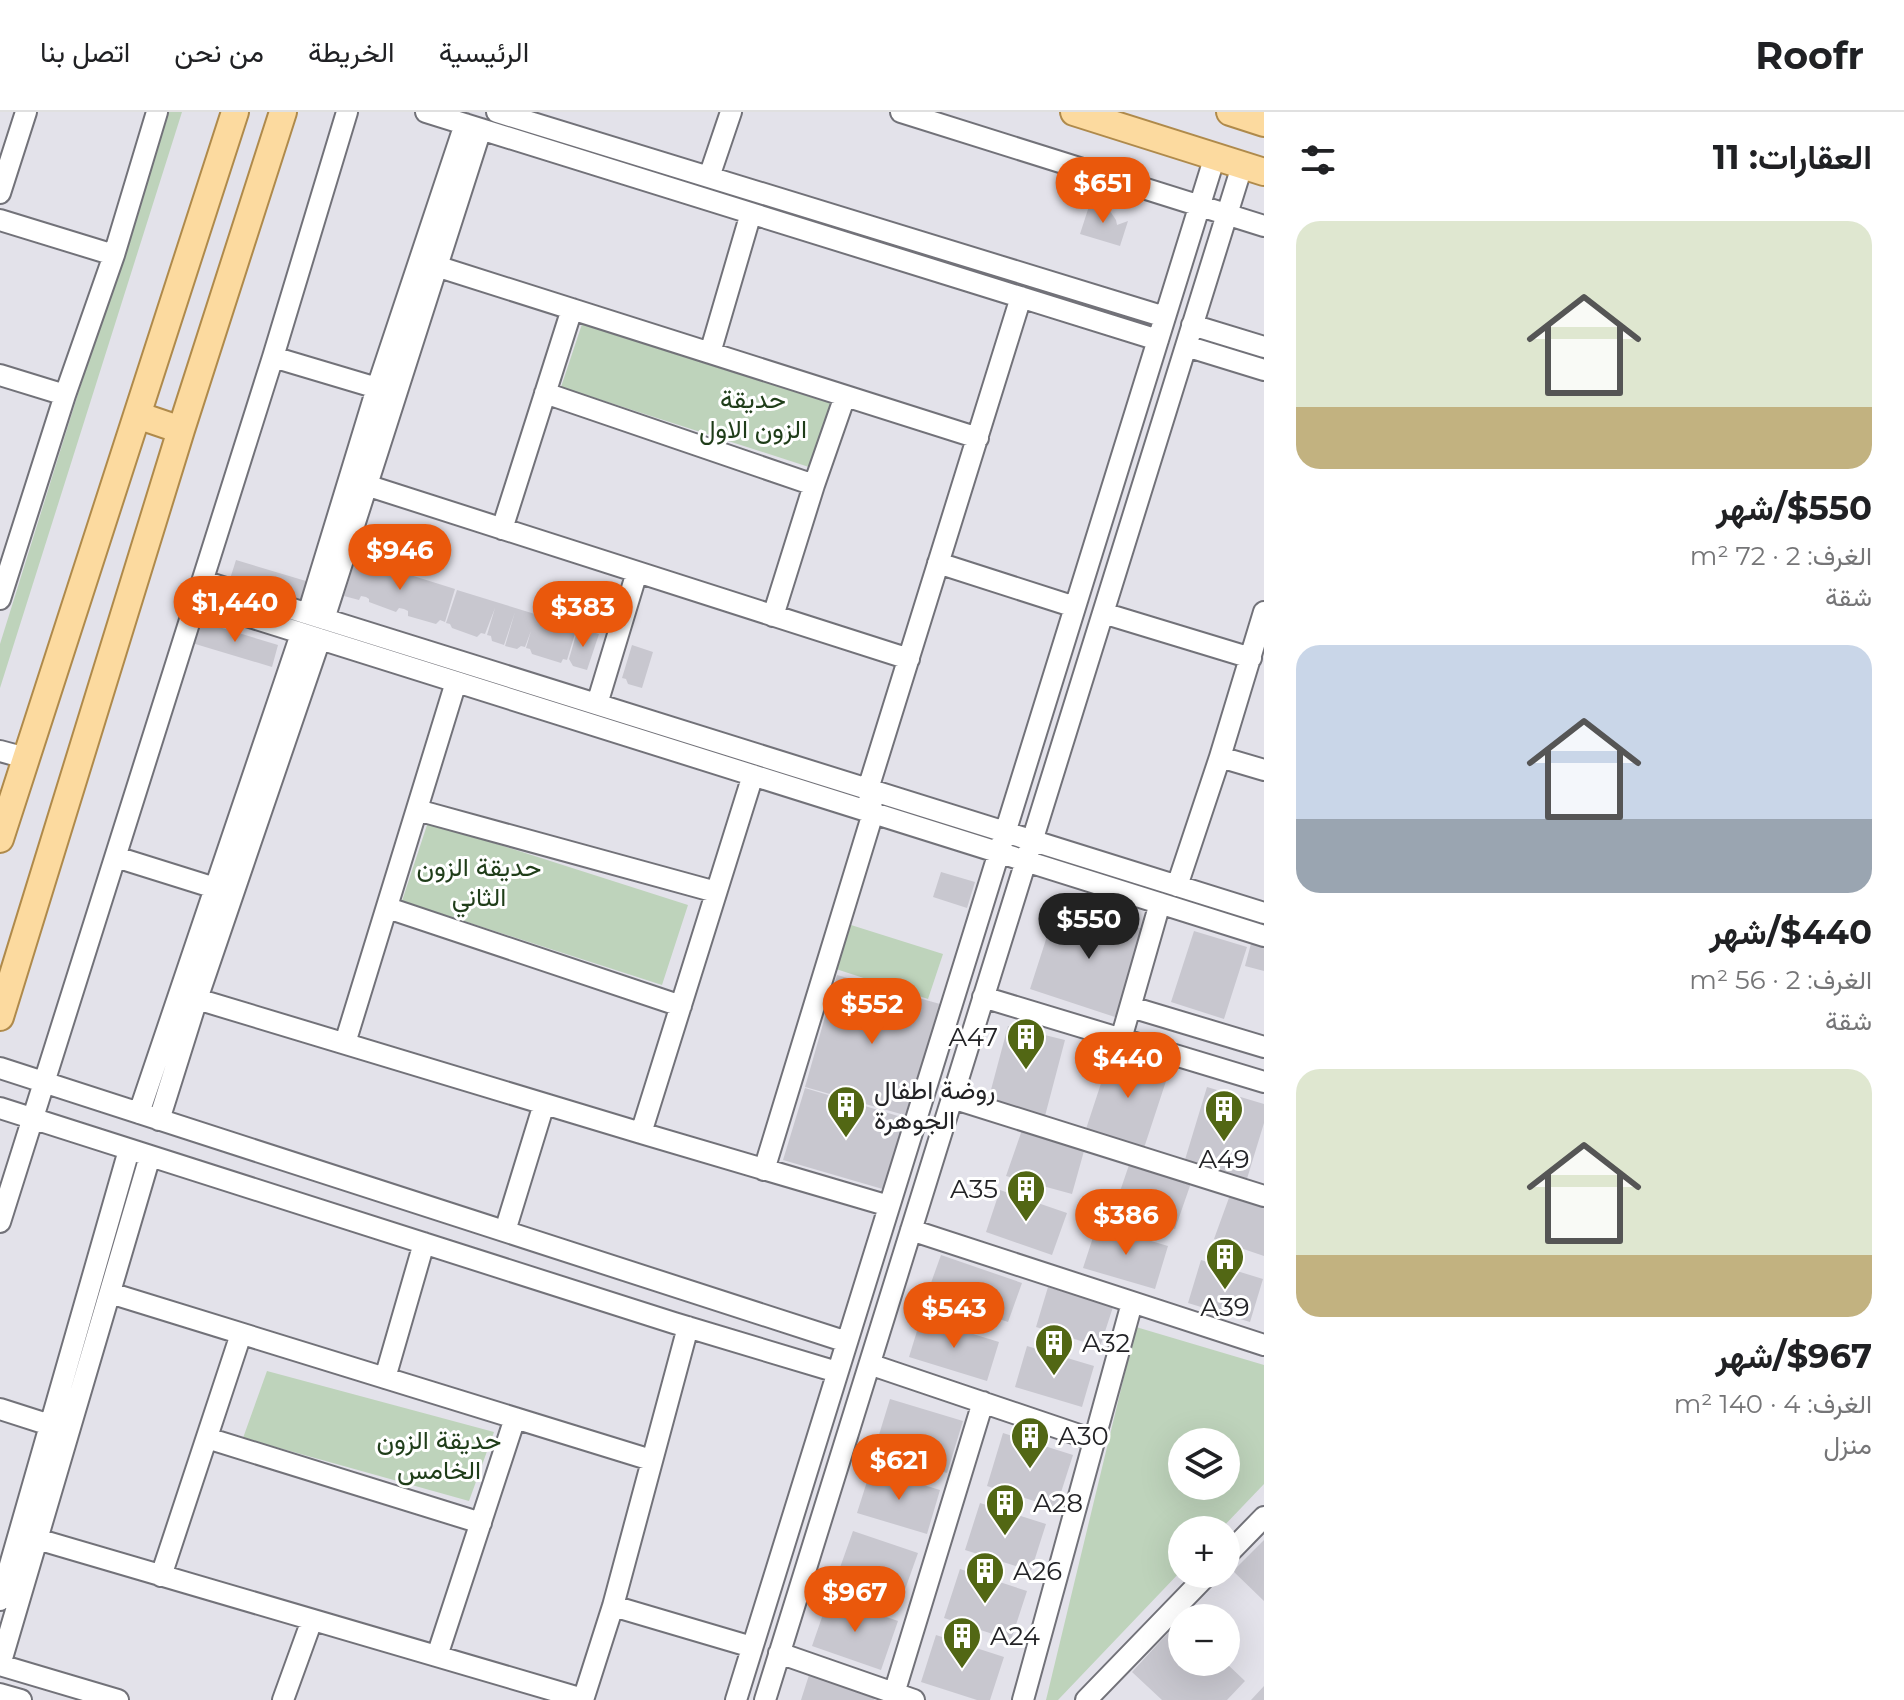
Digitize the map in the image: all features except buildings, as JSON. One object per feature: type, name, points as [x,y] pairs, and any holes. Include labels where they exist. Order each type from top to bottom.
[{"type":"main road","points":[[0,839],[235,112]]},
{"type":"main road","points":[[0,1017],[181,430],[283,112]]},
{"type":"main road","points":[[1074,112],[1253,169]]},
{"type":"main road","points":[[1230,112],[1264,123]]},
{"type":"main road","points":[[137,415],[181,430]]},
{"type":"street","points":[[0,193],[26,112]]},
{"type":"street","points":[[0,599],[65,395],[114,255],[157,112]]},
{"type":"street","points":[[0,1222],[273,357],[347,112]]},
{"type":"street","points":[[426,112],[1158,340]]},
{"type":"street","points":[[497,112],[1165,317]]},
{"type":"street","points":[[709,177],[731,112]]},
{"type":"street","points":[[901,112],[1264,226]]},
{"type":"street","points":[[139,1113],[215,888],[366,485],[436,266],[473,126]]},
{"type":"street","points":[[159,1120],[313,626],[377,388],[473,126]]},
{"type":"street","points":[[736,1700],[1215,156]]},
{"type":"street","points":[[765,1700],[1227,214],[1253,169]]},
{"type":"street","points":[[710,353],[751,213]]},
{"type":"street","points":[[0,220],[114,255]]},
{"type":"street","points":[[436,266],[978,438]]},
{"type":"street","points":[[764,1170],[873,813],[868,789],[1021,297]]},
{"type":"street","points":[[502,529],[572,309]]},
{"type":"street","points":[[1192,325],[1264,347]]},
{"type":"street","points":[[1186,346],[1264,370]]},
{"type":"street","points":[[273,357],[377,388]]},
{"type":"street","points":[[0,375],[65,395]]},
{"type":"street","points":[[545,393],[814,485]]},
{"type":"street","points":[[773,616],[845,396]]},
{"type":"street","points":[[366,485],[909,659]]},
{"type":"street","points":[[938,563],[1075,607]]},
{"type":"street","points":[[597,704],[637,572]]},
{"type":"street","points":[[199,591],[313,626],[597,704],[1264,913]]},
{"type":"street","points":[[1177,886],[1264,612]]},
{"type":"street","points":[[1103,613],[1251,658]]},
{"type":"street","points":[[313,626],[456,682],[1264,936]]},
{"type":"street","points":[[345,1043],[456,682]]},
{"type":"street","points":[[0,751],[26,758]]},
{"type":"street","points":[[1220,757],[1264,770]]},
{"type":"street","points":[[641,1133],[753,775]]},
{"type":"street","points":[[417,810],[716,892]]},
{"type":"street","points":[[116,857],[215,888]]},
{"type":"street","points":[[1121,1039],[1160,903]]},
{"type":"street","points":[[388,908],[681,1006]]},
{"type":"street","points":[[983,997],[1264,1082]]},
{"type":"street","points":[[197,999],[889,1206]]},
{"type":"street","points":[[1131,1007],[1264,1047]]},
{"type":"street","points":[[0,1068],[847,1342]]},
{"type":"street","points":[[952,1098],[1264,1196]]},
{"type":"street","points":[[505,1231],[544,1104]]},
{"type":"street","points":[[0,1108],[837,1372]]},
{"type":"street","points":[[0,1600],[129,1150]]},
{"type":"street","points":[[118,1700],[0,1665],[150,1156]]},
{"type":"street","points":[[911,1230],[1264,1345]]},
{"type":"street","points":[[385,1378],[424,1243]]},
{"type":"street","points":[[110,1293],[651,1460]]},
{"type":"street","points":[[1023,1700],[1132,1303]]},
{"type":"street","points":[[37,1539],[583,1700],[613,1606],[688,1327]]},
{"type":"street","points":[[161,1576],[241,1334]]},
{"type":"street","points":[[872,1365],[1094,1440]]},
{"type":"street","points":[[893,1696],[983,1402]]},
{"type":"street","points":[[0,1409],[50,1425]]},
{"type":"street","points":[[437,1656],[515,1418]]},
{"type":"street","points":[[207,1438],[481,1523]]},
{"type":"street","points":[[1240,1542],[1264,1517]]},
{"type":"street","points":[[1086,1700],[1194,1588]]},
{"type":"street","points":[[613,1606],[752,1647]]},
{"type":"street","points":[[283,1700],[312,1620]]},
{"type":"street","points":[[779,1653],[893,1696],[914,1700]]},
{"type":"street","points":[[0,1694],[21,1700]]},
{"type":"green space","points":[[166,112],[182,112],[0,688],[0,644]]},
{"type":"green space","name":"حديقة الزون الاول","points":[[582,324],[833,404],[812,468],[561,387]]},
{"type":"green space","name":"حديقة الزون الثاني","points":[[428,822],[688,905],[662,985],[402,901]]},
{"type":"green space","points":[[851,925],[943,954],[928,999],[836,969]]},
{"type":"green space","points":[[1136,1327],[1264,1365],[1264,1484],[1233,1516],[1168,1516],[1168,1585],[1058,1700],[1046,1700]]},
{"type":"green space","name":"حديقة الزون الخامس","points":[[267,1371],[494,1432],[469,1501],[243,1438]]},
{"type":"place","name":"A47","points":[[1026,1071]]},
{"type":"place","name":"روضة اطفال الجوهرة","points":[[846,1139]]},
{"type":"place","name":"A49","points":[[1224,1143]]},
{"type":"place","name":"A35","points":[[1026,1223]]},
{"type":"place","name":"A39","points":[[1225,1291]]},
{"type":"place","name":"A32","points":[[1054,1377]]},
{"type":"place","name":"A30","points":[[1030,1470]]},
{"type":"place","name":"A28","points":[[1005,1537]]},
{"type":"place","name":"A26","points":[[985,1605]]},
{"type":"place","name":"A24","points":[[962,1670]]}]
